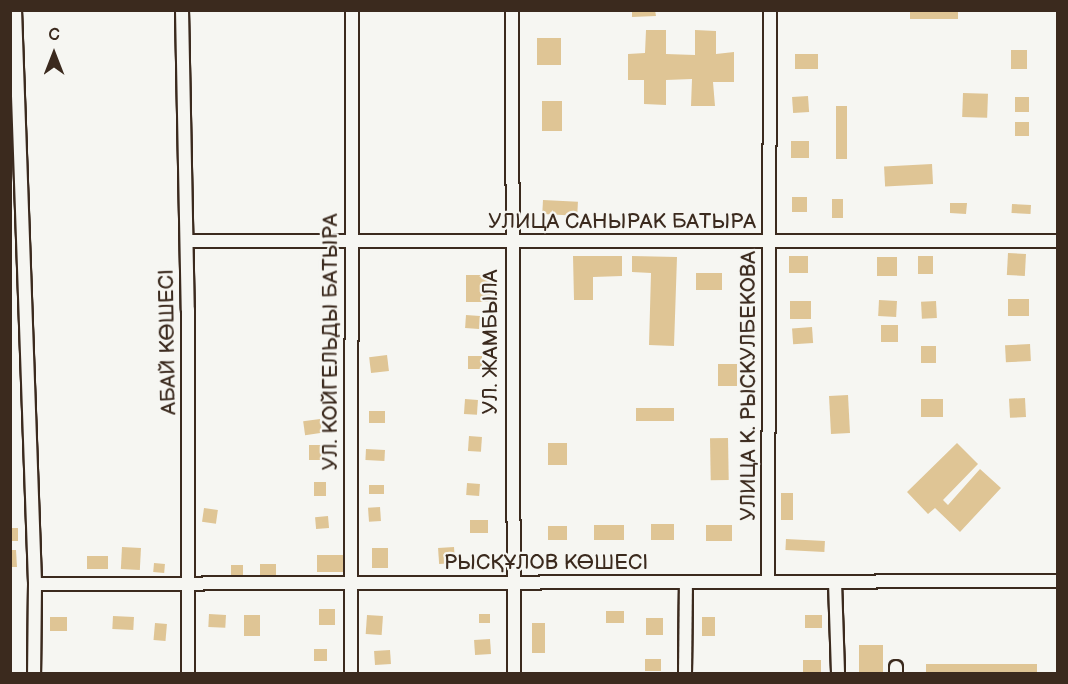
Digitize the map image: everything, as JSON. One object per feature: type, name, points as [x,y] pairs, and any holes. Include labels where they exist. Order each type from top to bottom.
[{"type":"street","points":[[15,10],[35,584],[34,674]]},
{"type":"street","name":"АБАЙ КӨШЕСІ","points":[[182,10],[187,241],[188,674]]},
{"type":"street","name":"УЛ. КОЙГЕЛЬДЫ БАТЫРА","points":[[351,674],[352,10]]},
{"type":"street","name":"УЛ. ЖАМБЫЛА","points":[[512,10],[514,674]]},
{"type":"street","name":"УЛИЦА К. РЫСКУЛБЕКОВА","points":[[768,582],[770,10]]},
{"type":"street","name":"УЛИЦА САНЫРАК БАТЫРА","points":[[187,241],[1058,241]]},
{"type":"street","points":[[685,674],[686,582]]},
{"type":"street","points":[[835,582],[838,674]]},
{"type":"street","name":"РЫСҚҰЛОВ КӨШЕСІ","points":[[35,584],[1058,582]]},
{"type":"building","points":[[632,10],[655,10],[656,16],[632,17]]},
{"type":"building","points":[[910,10],[958,10],[958,19],[910,19]]},
{"type":"building","points":[[646,30],[666,30],[666,54],[695,55],[695,30],[716,31],[716,54],[734,52],[734,82],[713,82],[715,106],[691,106],[692,79],[666,80],[666,105],[644,104],[644,80],[628,80],[628,54],[645,53]]},
{"type":"building","points":[[537,38],[561,38],[561,65],[537,65]]},
{"type":"building","points":[[1011,50],[1027,50],[1027,69],[1011,69]]},
{"type":"building","points":[[795,54],[818,54],[818,69],[795,69]]},
{"type":"building","points":[[963,93],[988,94],[987,118],[962,117]]},
{"type":"building","points":[[808,96],[809,112],[793,113],[792,97]]},
{"type":"building","points":[[1015,97],[1029,97],[1029,112],[1015,112]]},
{"type":"building","points":[[542,101],[562,101],[562,131],[542,131]]},
{"type":"building","points":[[836,106],[847,106],[847,159],[836,159]]},
{"type":"building","points":[[1015,122],[1029,122],[1029,136],[1015,136]]},
{"type":"building","points":[[791,141],[809,141],[809,158],[791,158]]},
{"type":"building","points":[[932,164],[933,184],[885,186],[884,167]]},
{"type":"building","points":[[792,197],[807,197],[807,212],[792,212]]},
{"type":"building","points":[[832,199],[843,199],[843,218],[832,218]]},
{"type":"building","points":[[543,200],[578,202],[577,216],[542,214]]},
{"type":"building","points":[[950,203],[967,203],[966,214],[950,213]]},
{"type":"building","points":[[1012,204],[1031,205],[1031,214],[1012,213]]},
{"type":"building","points":[[1008,253],[1026,254],[1025,276],[1007,275]]},
{"type":"building","points":[[573,256],[622,256],[622,276],[593,277],[593,300],[574,300]]},
{"type":"building","points":[[632,256],[677,257],[674,346],[649,345],[651,273],[632,272]]},
{"type":"building","points":[[789,256],[808,256],[808,273],[789,273]]},
{"type":"building","points":[[918,256],[933,256],[933,274],[918,274]]},
{"type":"building","points":[[877,257],[897,257],[897,276],[877,276]]},
{"type":"building","points":[[696,273],[722,273],[722,290],[696,290]]},
{"type":"building","points":[[466,275],[490,275],[490,302],[466,302]]},
{"type":"building","points":[[1008,299],[1029,299],[1029,316],[1008,316]]},
{"type":"building","points":[[879,300],[897,301],[896,317],[878,316]]},
{"type":"building","points":[[790,301],[811,301],[811,319],[790,319]]},
{"type":"building","points":[[936,301],[937,318],[922,319],[921,302]]},
{"type":"building","points":[[466,315],[480,316],[479,329],[465,328]]},
{"type":"building","points":[[881,325],[898,325],[898,342],[881,342]]},
{"type":"building","points":[[812,327],[813,343],[793,344],[792,328]]},
{"type":"building","points":[[1030,344],[1031,361],[1006,362],[1005,345]]},
{"type":"building","points":[[921,346],[936,346],[936,363],[921,363]]},
{"type":"building","points":[[387,355],[389,371],[371,373],[369,357]]},
{"type":"building","points":[[468,356],[482,356],[482,369],[468,369]]},
{"type":"building","points":[[718,364],[737,364],[737,386],[718,386]]},
{"type":"building","points":[[848,395],[850,433],[831,434],[829,396]]},
{"type":"building","points":[[1025,398],[1026,417],[1010,418],[1009,399]]},
{"type":"building","points":[[465,399],[478,400],[477,415],[464,414]]},
{"type":"building","points":[[921,399],[943,399],[943,417],[921,417]]},
{"type":"building","points":[[636,408],[674,408],[674,421],[636,421]]},
{"type":"building","points":[[369,411],[385,411],[385,423],[369,423]]},
{"type":"building","points":[[320,419],[322,433],[305,435],[303,421]]},
{"type":"building","points":[[469,436],[482,437],[481,452],[468,451]]},
{"type":"building","points":[[710,438],[728,438],[729,480],[711,480]]},
{"type":"building","points":[[548,443],[567,443],[567,465],[548,465]]},
{"type":"building","points":[[957,443],[978,464],[943,500],[948,505],[980,469],[1001,488],[960,532],[935,508],[928,514],[907,492]]},
{"type":"building","points":[[309,445],[323,445],[323,460],[309,460]]},
{"type":"building","points":[[366,449],[385,450],[384,461],[365,460]]},
{"type":"building","points":[[314,482],[326,482],[326,496],[314,496]]},
{"type":"building","points":[[467,483],[480,484],[479,496],[466,495]]},
{"type":"building","points":[[369,485],[384,485],[384,494],[369,494]]},
{"type":"building","points":[[781,493],[793,493],[793,520],[781,520]]},
{"type":"building","points":[[380,507],[381,521],[369,522],[368,508]]},
{"type":"building","points":[[204,508],[218,510],[216,524],[202,522]]},
{"type":"building","points":[[328,516],[329,528],[316,529],[315,517]]},
{"type":"building","points":[[470,520],[488,520],[488,533],[470,533]]},
{"type":"building","points":[[651,524],[674,524],[674,540],[651,540]]},
{"type":"building","points":[[594,525],[624,525],[624,540],[594,540]]},
{"type":"building","points":[[706,525],[732,525],[732,541],[706,541]]},
{"type":"building","points":[[548,526],[567,526],[567,540],[548,540]]},
{"type":"building","points":[[10,528],[18,528],[18,541],[10,541]]},
{"type":"building","points":[[786,539],[825,541],[824,552],[785,550]]},
{"type":"building","points":[[122,547],[141,548],[140,570],[121,569]]},
{"type":"building","points":[[454,547],[455,563],[439,564],[438,548]]},
{"type":"building","points":[[372,548],[388,548],[388,568],[372,568]]},
{"type":"building","points":[[10,550],[16,550],[17,567],[10,567]]},
{"type":"building","points":[[317,555],[343,555],[343,572],[317,572]]},
{"type":"building","points":[[87,556],[108,556],[108,569],[87,569]]},
{"type":"building","points":[[154,563],[165,564],[164,573],[153,572]]},
{"type":"building","points":[[260,564],[276,564],[276,575],[260,575]]},
{"type":"building","points":[[231,565],[243,565],[243,580],[231,580]]},
{"type":"building","points":[[319,609],[335,609],[335,625],[319,625]]},
{"type":"building","points":[[606,611],[624,611],[624,623],[606,623]]},
{"type":"building","points":[[209,614],[226,615],[225,628],[208,627]]},
{"type":"building","points":[[479,614],[490,614],[490,623],[479,623]]},
{"type":"building","points":[[244,615],[260,615],[260,636],[244,636]]},
{"type":"building","points":[[367,615],[383,616],[382,635],[366,634]]},
{"type":"building","points":[[805,615],[822,615],[822,628],[805,628]]},
{"type":"building","points":[[113,616],[134,617],[133,630],[112,629]]},
{"type":"building","points":[[50,617],[67,617],[67,631],[50,631]]},
{"type":"building","points":[[702,617],[715,617],[715,636],[702,636]]},
{"type":"building","points":[[646,618],[663,618],[663,635],[646,635]]},
{"type":"building","points":[[155,623],[167,624],[165,641],[154,640]]},
{"type":"building","points":[[532,623],[545,623],[545,653],[532,653]]},
{"type":"building","points":[[490,639],[491,654],[475,655],[474,640]]},
{"type":"building","points":[[859,645],[883,645],[883,674],[859,674]]},
{"type":"building","points":[[314,649],[327,649],[327,661],[314,661]]},
{"type":"building","points":[[390,650],[391,664],[375,665],[374,651]]},
{"type":"building","points":[[645,659],[661,659],[661,671],[645,671]]},
{"type":"building","points":[[803,660],[821,660],[821,674],[803,674]]},
{"type":"building","points":[[926,664],[1037,664],[1037,674],[926,674]]}]
